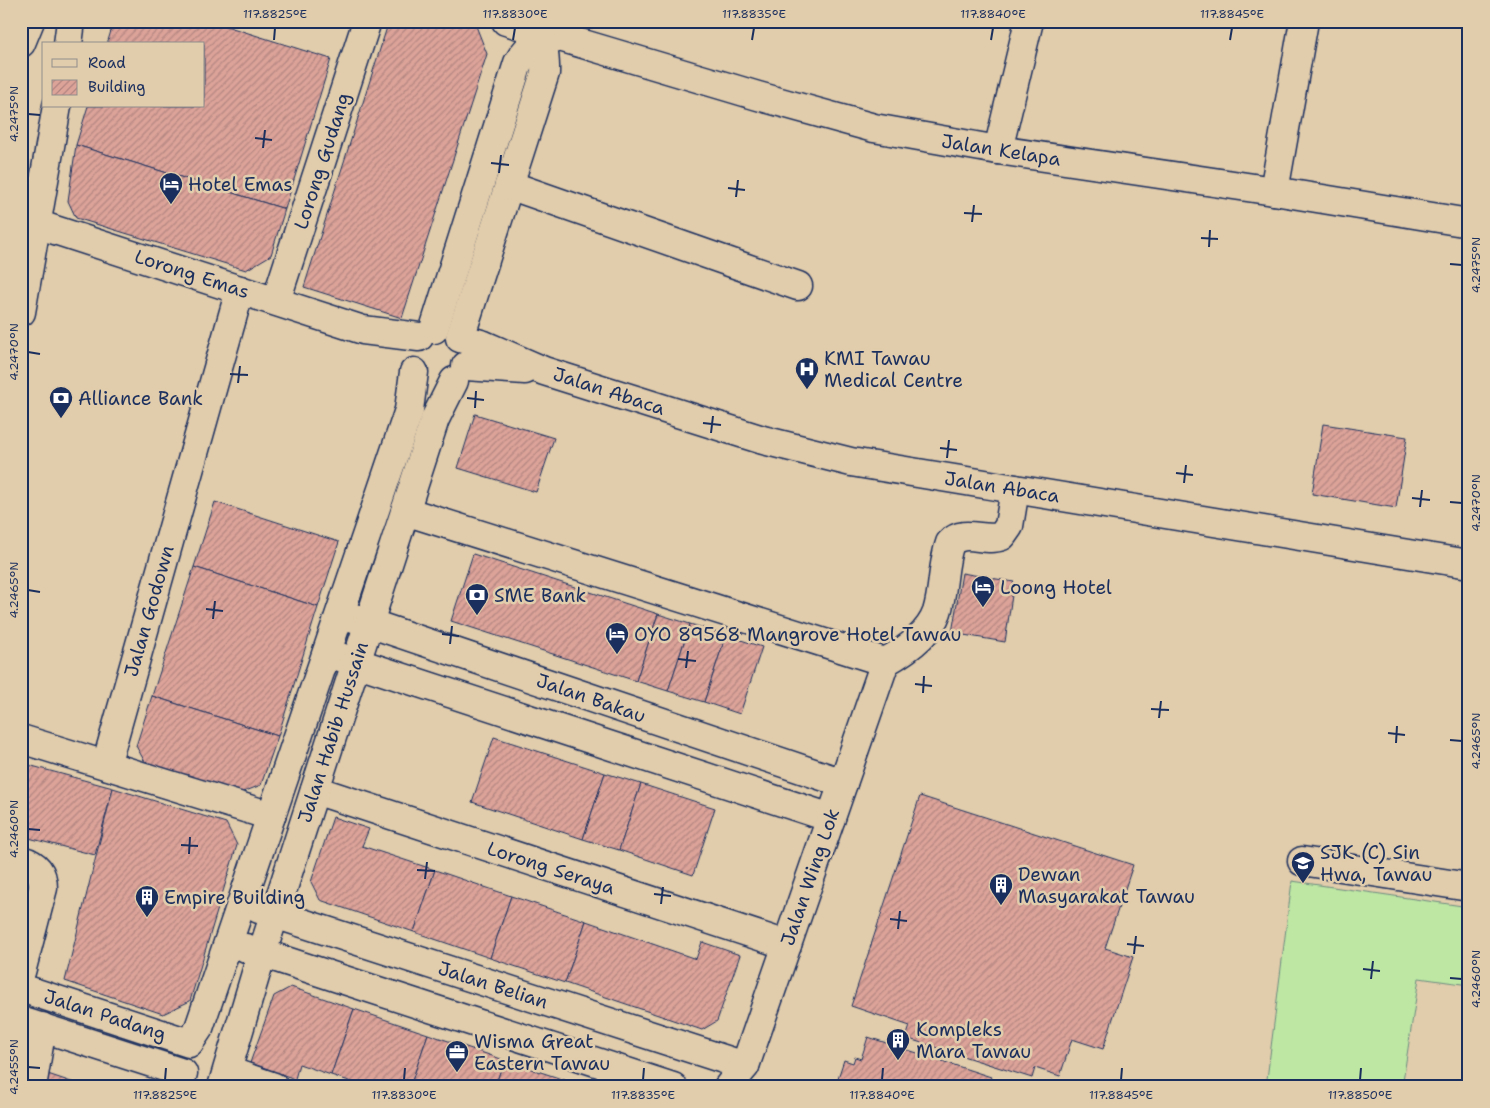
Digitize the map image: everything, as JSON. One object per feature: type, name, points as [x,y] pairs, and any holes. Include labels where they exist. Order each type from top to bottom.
[{"type":"street","points":[[21,43],[30,21]]},
{"type":"street","points":[[68,42],[71,21]]},
{"type":"street","name":"Lorong Gudang","points":[[276,301],[367,21]]},
{"type":"street","points":[[506,21],[544,27]]},
{"type":"street","points":[[998,150],[1029,21]]},
{"type":"street","points":[[1274,191],[1304,21]]},
{"type":"street","points":[[460,338],[545,73],[544,27]]},
{"type":"street","points":[[426,333],[448,330],[460,338],[467,351],[460,374],[445,385],[428,383],[413,368],[411,354],[414,344],[426,333],[518,63],[544,27]]},
{"type":"street","name":"Jalan Kelapa","points":[[544,27],[758,96],[874,128],[998,150],[1274,191],[1469,223]]},
{"type":"street","points":[[21,312],[29,221],[57,108]]},
{"type":"street","points":[[509,185],[798,286]]},
{"type":"street","name":"Lorong Emas","points":[[29,221],[363,330],[426,333]]},
{"type":"street","name":"Jalan Godown","points":[[106,765],[240,290]]},
{"type":"street","name":"Lorong Emas","points":[[363,330],[413,368]]},
{"type":"street","name":"Jalan Abaca","points":[[460,338],[484,344],[544,371],[763,440],[851,462],[1469,564]]},
{"type":"street","name":"Jalan Habib Hussain","points":[[181,1080],[183,1049],[199,1028],[409,410],[413,368]]},
{"type":"street","name":"Jalan Abaca","points":[[460,374],[544,371]]},
{"type":"street","name":"Jalan Habib Hussain","points":[[225,1079],[262,953],[435,419],[460,374]]},
{"type":"street","points":[[405,511],[885,662],[912,645],[932,623],[937,612],[950,543],[954,539],[964,536],[990,539],[1002,536],[1008,526],[1015,489]]},
{"type":"street","name":"Jalan Bakau","points":[[340,613],[843,783]]},
{"type":"street","name":"Jalan Bakau","points":[[326,652],[831,818]]},
{"type":"street","name":"Jalan Wing Lok","points":[[728,1087],[744,1076],[885,662]]},
{"type":"street","points":[[21,739],[271,816]]},
{"type":"street","name":"Lorong Seraya","points":[[315,790],[787,946]]},
{"type":"street","points":[[21,860],[35,866],[43,878],[21,972]]},
{"type":"street","points":[[1302,861],[1469,887]]},
{"type":"street","name":"Jalan Belian","points":[[241,903],[744,1076]]},
{"type":"street","points":[[228,942],[673,1087]]},
{"type":"street","name":"Jalan Padang","points":[[21,988],[189,1043]]},
{"type":"street","points":[[32,1024],[32,1087]]},
{"type":"street","name":"Jalan Padang","points":[[32,1024],[181,1080],[188,1079],[195,1083],[210,1085],[224,1077],[225,1079]]},
{"type":"street","points":[[189,1043],[196,1038],[204,1037],[220,1041],[229,1054],[230,1062],[225,1079],[274,1087]]},
{"type":"green space","points":[[1292,881],[1469,907],[1469,985],[1419,978],[1402,1087],[1266,1087]]},
{"type":"building","points":[[114,21],[210,21],[331,59],[285,209],[76,145],[87,108],[205,108],[205,42],[108,42]]},
{"type":"building","points":[[389,21],[461,21],[476,26],[487,54],[402,318],[304,287]]},
{"type":"building","name":"Hotel Emas","points":[[76,145],[285,209],[271,255],[246,270],[76,218],[68,201]]},
{"type":"building","points":[[475,414],[554,438],[536,492],[458,468]]},
{"type":"building","points":[[1323,424],[1407,437],[1396,508],[1312,494]]},
{"type":"building","points":[[215,502],[339,542],[318,607],[194,567]]},
{"type":"building","points":[[473,554],[658,614],[636,681],[451,621]]},
{"type":"building","points":[[194,567],[318,607],[278,736],[152,696]]},
{"type":"building","name":"Loong Hotel","points":[[962,573],[1014,582],[1005,642],[952,633]]},
{"type":"building","points":[[658,614],[690,624],[668,691],[636,681]]},
{"type":"building","points":[[690,624],[726,635],[704,702],[668,691]]},
{"type":"building","points":[[726,635],[762,647],[740,714],[704,702]]},
{"type":"building","points":[[152,696],[278,736],[261,785],[238,794],[145,762],[136,746]]},
{"type":"building","points":[[494,737],[605,773],[583,839],[472,802]]},
{"type":"building","points":[[21,763],[113,788],[95,855],[21,836]]},
{"type":"building","points":[[605,773],[641,784],[619,850],[583,839]]},
{"type":"building","points":[[641,784],[715,808],[693,875],[619,850]]},
{"type":"building","name":"Empire Building","points":[[113,788],[226,823],[237,845],[190,1001],[163,1014],[65,981]]},
{"type":"building","name":"Dewan Masyarakat Tawau","points":[[920,796],[1133,865],[1105,948],[1133,957],[1103,1049],[1072,1039],[1060,1076],[1035,1068],[1032,1078],[906,1038],[910,1026],[851,1006]]},
{"type":"building","points":[[333,817],[369,829],[362,846],[435,870],[414,932],[320,900],[311,882]]},
{"type":"building","points":[[435,870],[511,896],[490,958],[414,932]]},
{"type":"building","points":[[511,896],[586,921],[565,983],[490,958]]},
{"type":"building","points":[[586,921],[696,959],[702,942],[740,955],[717,1021],[702,1030],[565,983]]},
{"type":"building","points":[[291,987],[354,1009],[331,1075],[299,1064],[295,1079],[250,1063],[274,996]]},
{"type":"building","points":[[354,1009],[428,1034],[410,1087],[367,1087],[331,1075]]},
{"type":"building","name":"Wisma Great Eastern Tawau","points":[[428,1034],[504,1060],[495,1087],[410,1087]]},
{"type":"building","name":"Kompleks Mara Tawau","points":[[868,1037],[991,1077],[986,1087],[835,1087],[844,1060],[853,1063],[855,1057],[861,1059]]},
{"type":"building","points":[[504,1060],[577,1084],[576,1087],[495,1087]]},
{"type":"building","points":[[45,1073],[86,1087],[42,1087]]},
{"type":"place","name":"Hotel Emas","points":[[171,205]]},
{"type":"place","name":"KMI Tawau Medical Centre","points":[[807,390]]},
{"type":"place","name":"Alliance Bank","points":[[61,419]]},
{"type":"place","name":"Loong Hotel","points":[[983,608]]},
{"type":"place","name":"SME Bank","points":[[477,616]]},
{"type":"place","name":"OYO 89568 Mangrove Hotel Tawau","points":[[617,655]]},
{"type":"place","name":"SJK (C) Sin Hwa, Tawau","points":[[1303,884]]},
{"type":"place","name":"Dewan Masyarakat Tawau","points":[[1001,906]]},
{"type":"place","name":"Empire Building","points":[[147,918]]},
{"type":"place","name":"Kompleks Mara Tawau","points":[[898,1061]]},
{"type":"place","name":"Wisma Great Eastern Tawau","points":[[457,1073]]}]
